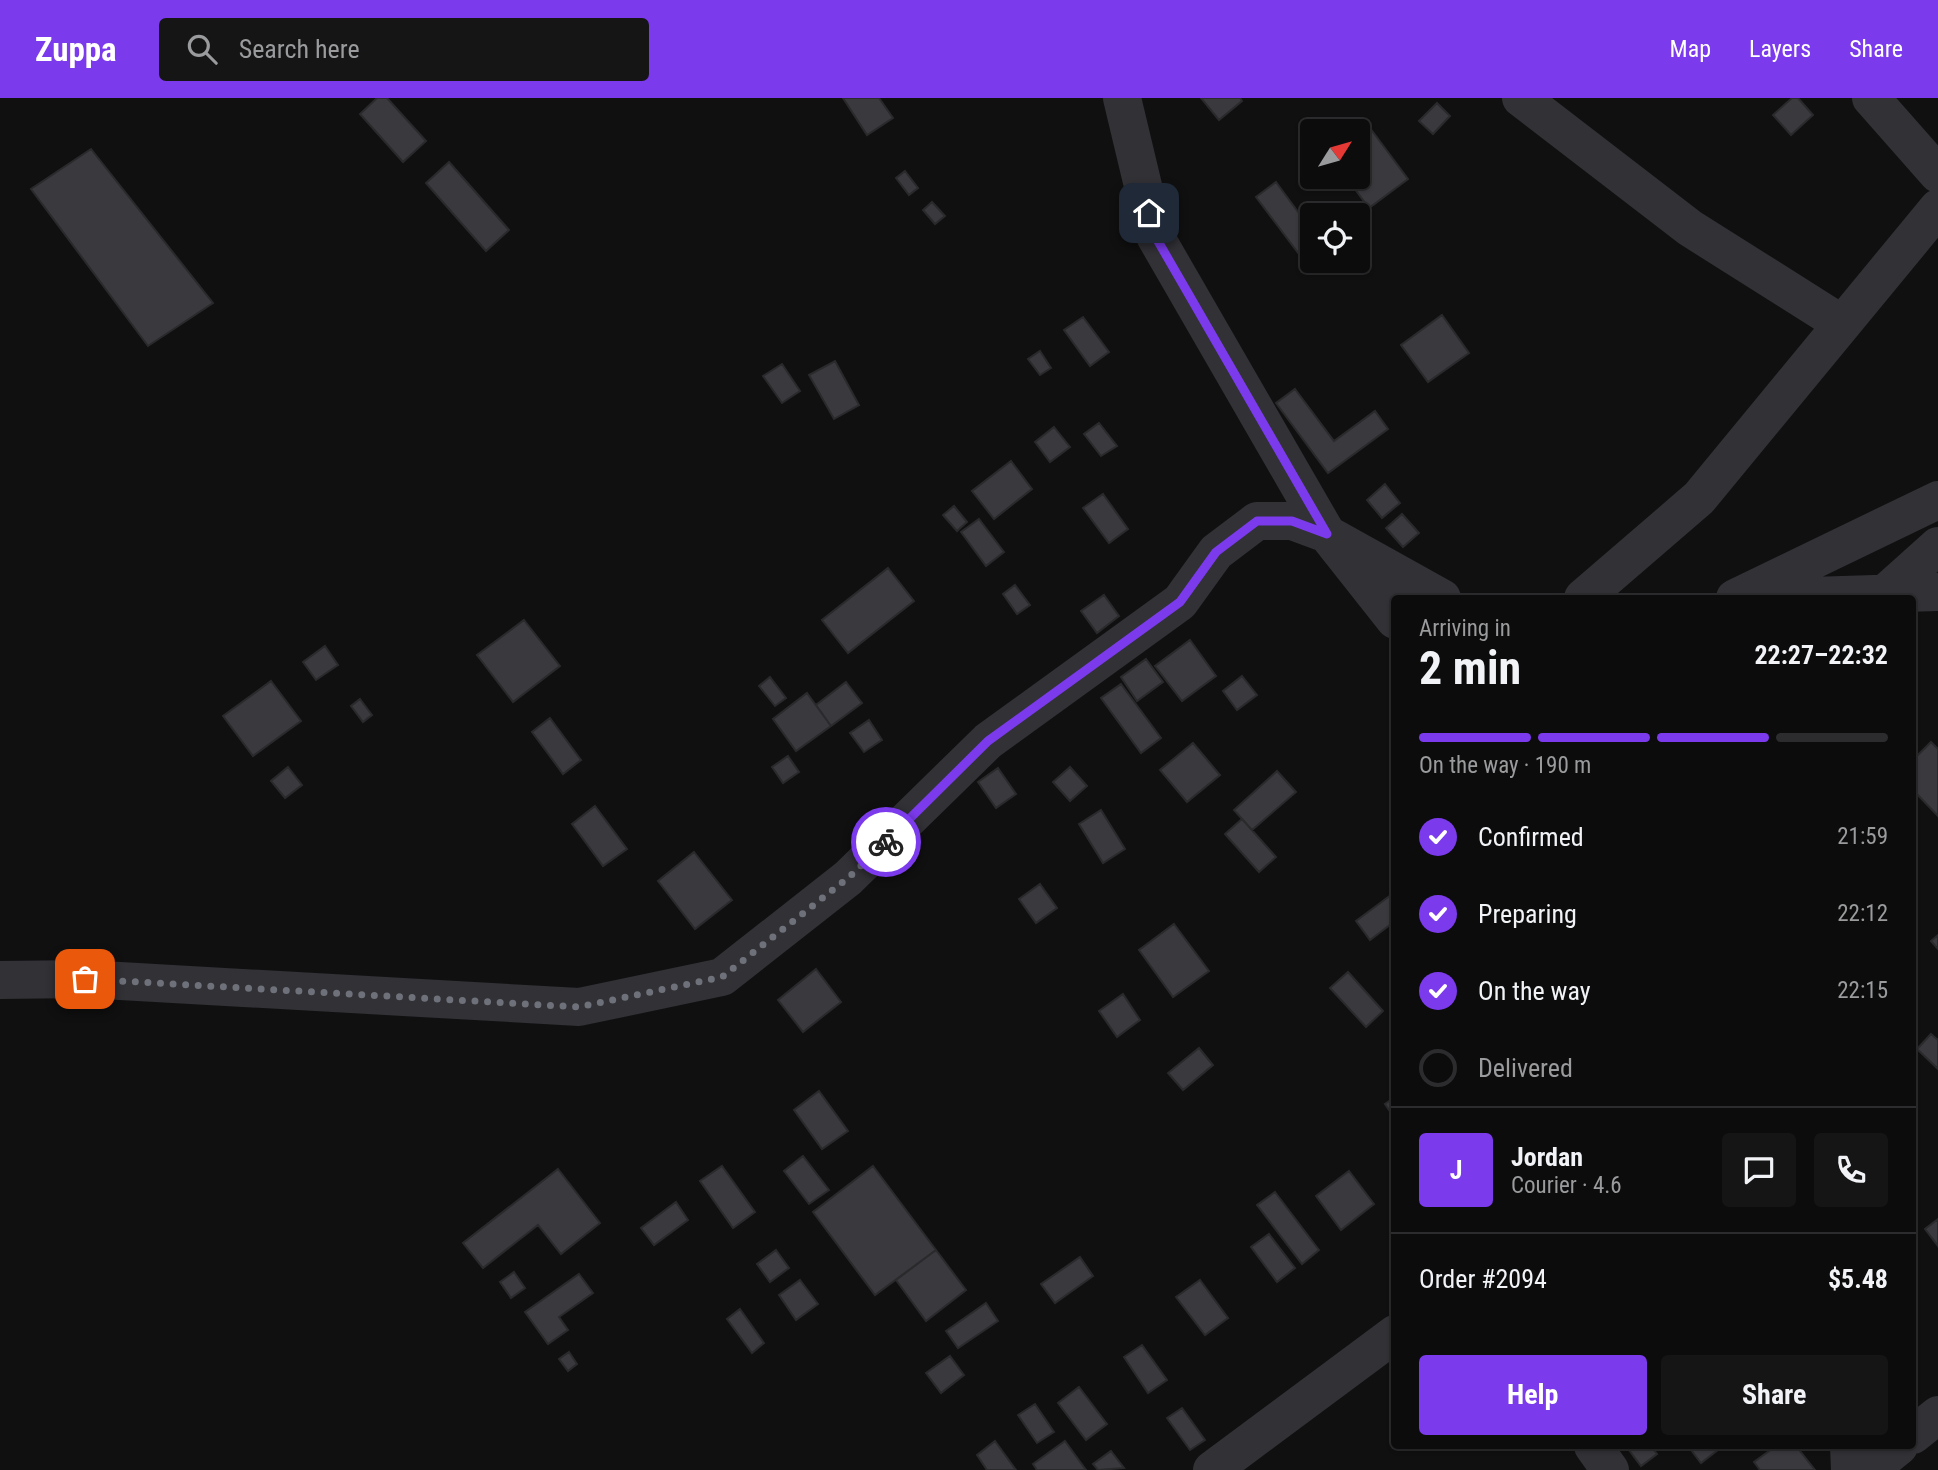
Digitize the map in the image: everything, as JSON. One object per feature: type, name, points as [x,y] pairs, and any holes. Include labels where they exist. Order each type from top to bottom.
[{"type":"street","points":[[1122,98],[1155,236],[1327,534],[1391,615]]},
{"type":"street","points":[[1521,98],[1690,228],[1842,324]]},
{"type":"street","points":[[1871,98],[1938,173]]},
{"type":"street","points":[[1586,595],[1699,498],[1938,208]]},
{"type":"street","points":[[1741,595],[1938,500]]},
{"type":"street","points":[[0,980],[85,979],[579,1007],[722,977],[848,878],[988,741],[1180,602],[1216,552],[1257,521],[1292,521],[1327,534],[1437,595]]},
{"type":"street","points":[[1883,595],[1938,546]]},
{"type":"street","points":[[1896,595],[1938,592]]},
{"type":"street","points":[[1212,1470],[1391,1337]]},
{"type":"street","points":[[1916,1433],[1938,1415]]},
{"type":"street","points":[[1594,1449],[1611,1470]]},
{"type":"street","points":[[1849,1449],[1850,1470]]},
{"type":"street","points":[[1870,1470],[1895,1449]]},
{"type":"building","points":[[377,98],[387,98],[426,141],[403,162],[360,114]]},
{"type":"building","points":[[843,98],[879,98],[893,118],[867,135]]},
{"type":"building","points":[[1201,98],[1240,98],[1242,101],[1219,120]]},
{"type":"building","points":[[1792,98],[1798,98],[1813,115],[1791,135],[1773,115]]},
{"type":"building","points":[[1437,103],[1450,116],[1433,134],[1419,121]]},
{"type":"building","points":[[1370,128],[1408,179],[1370,207],[1370,203],[1365,203],[1355,189],[1370,189]]},
{"type":"building","points":[[91,149],[213,303],[148,346],[31,189]]},
{"type":"building","points":[[449,162],[509,230],[486,251],[426,183]]},
{"type":"building","points":[[905,171],[918,188],[909,195],[896,178]]},
{"type":"building","points":[[1276,182],[1300,215],[1300,255],[1256,197]]},
{"type":"building","points":[[932,202],[945,216],[935,224],[923,210]]},
{"type":"building","points":[[1442,315],[1469,353],[1428,382],[1401,345]]},
{"type":"building","points":[[1083,317],[1109,352],[1090,366],[1064,330]]},
{"type":"building","points":[[1040,351],[1051,368],[1040,375],[1028,359]]},
{"type":"building","points":[[835,361],[859,405],[834,419],[809,375]]},
{"type":"building","points":[[782,364],[800,391],[782,403],[763,376]]},
{"type":"building","points":[[1295,389],[1334,441],[1375,411],[1388,429],[1328,473],[1276,403]]},
{"type":"building","points":[[1099,423],[1117,446],[1101,456],[1084,434]]},
{"type":"building","points":[[1054,427],[1070,447],[1050,462],[1035,442]]},
{"type":"building","points":[[1011,461],[1032,489],[994,519],[972,491]]},
{"type":"building","points":[[1385,484],[1400,503],[1382,518],[1367,500]]},
{"type":"building","points":[[1103,494],[1128,529],[1109,543],[1083,508]]},
{"type":"building","points":[[954,506],[967,522],[957,531],[943,515]]},
{"type":"building","points":[[1402,514],[1419,533],[1403,547],[1386,528]]},
{"type":"building","points":[[979,519],[1004,552],[986,566],[961,532]]},
{"type":"building","points":[[888,568],[914,601],[848,653],[822,620]]},
{"type":"building","points":[[1015,585],[1030,605],[1017,614],[1003,594]]},
{"type":"building","points":[[1104,595],[1119,616],[1097,633],[1081,611]]},
{"type":"building","points":[[524,620],[560,666],[513,702],[477,655]]},
{"type":"building","points":[[1190,640],[1216,676],[1182,701],[1155,666]]},
{"type":"building","points":[[325,646],[338,665],[316,680],[303,662]]},
{"type":"building","points":[[1146,659],[1163,682],[1137,701],[1121,677]]},
{"type":"building","points":[[1242,676],[1257,695],[1237,710],[1223,691]]},
{"type":"building","points":[[770,677],[786,698],[775,706],[759,686]]},
{"type":"building","points":[[271,681],[301,721],[253,756],[223,716]]},
{"type":"building","points":[[846,682],[862,703],[831,726],[816,705]]},
{"type":"building","points":[[1121,684],[1161,738],[1141,753],[1101,698]]},
{"type":"building","points":[[807,693],[831,726],[796,751],[773,719]]},
{"type":"building","points":[[360,699],[372,715],[363,722],[351,706]]},
{"type":"building","points":[[550,718],[581,760],[563,774],[532,732]]},
{"type":"building","points":[[869,720],[882,740],[864,752],[850,733]]},
{"type":"building","points":[[1931,742],[1938,749],[1938,816],[1916,793],[1916,757]]},
{"type":"building","points":[[1193,743],[1220,775],[1187,802],[1160,770]]},
{"type":"building","points":[[788,756],[799,772],[783,783],[772,767]]},
{"type":"building","points":[[288,767],[302,785],[285,798],[271,781]]},
{"type":"building","points":[[1070,767],[1087,786],[1070,801],[1053,782]]},
{"type":"building","points":[[998,768],[1016,794],[996,808],[978,782]]},
{"type":"building","points":[[1277,771],[1296,792],[1252,830],[1234,810]]},
{"type":"building","points":[[595,806],[627,849],[603,866],[572,824]]},
{"type":"building","points":[[1101,810],[1125,849],[1103,863],[1079,824]]},
{"type":"building","points":[[1242,819],[1276,857],[1259,872],[1225,834]]},
{"type":"building","points":[[694,852],[732,900],[695,929],[658,881]]},
{"type":"building","points":[[1040,884],[1057,908],[1036,923],[1019,899]]},
{"type":"building","points":[[1391,895],[1391,924],[1370,940],[1356,921]]},
{"type":"building","points":[[1174,924],[1209,971],[1173,997],[1139,950]]},
{"type":"building","points":[[1938,935],[1938,949],[1931,941]]},
{"type":"building","points":[[816,969],[841,1002],[803,1032],[778,1000]]},
{"type":"building","points":[[1348,972],[1383,1011],[1366,1027],[1330,988]]},
{"type":"building","points":[[1123,994],[1140,1020],[1117,1037],[1099,1011]]},
{"type":"building","points":[[1931,1034],[1938,1040],[1938,1069],[1917,1049]]},
{"type":"building","points":[[1199,1048],[1213,1065],[1183,1090],[1168,1073]]},
{"type":"building","points":[[819,1091],[848,1131],[822,1149],[794,1110]]},
{"type":"building","points":[[1391,1100],[1391,1113],[1385,1104]]},
{"type":"building","points":[[803,1156],[829,1190],[809,1204],[784,1171]]},
{"type":"building","points":[[722,1166],[755,1212],[733,1228],[700,1181]]},
{"type":"building","points":[[873,1166],[936,1250],[875,1295],[813,1212]]},
{"type":"building","points":[[558,1169],[600,1223],[561,1254],[538,1225],[483,1268],[463,1243]]},
{"type":"building","points":[[1349,1171],[1374,1204],[1341,1230],[1316,1196]]},
{"type":"building","points":[[1275,1192],[1319,1250],[1302,1264],[1257,1205]]},
{"type":"building","points":[[676,1202],[688,1220],[654,1245],[641,1228]]},
{"type":"building","points":[[1938,1219],[1938,1246],[1925,1229]]},
{"type":"building","points":[[1269,1234],[1295,1268],[1277,1282],[1251,1247]]},
{"type":"building","points":[[776,1250],[789,1268],[770,1282],[757,1264]]},
{"type":"building","points":[[936,1250],[966,1290],[926,1321],[896,1280]]},
{"type":"building","points":[[1080,1257],[1093,1276],[1055,1303],[1041,1284]]},
{"type":"building","points":[[514,1272],[525,1288],[511,1298],[500,1282]]},
{"type":"building","points":[[579,1274],[593,1293],[559,1317],[568,1330],[548,1344],[525,1312]]},
{"type":"building","points":[[800,1280],[818,1304],[796,1320],[779,1295]]},
{"type":"building","points":[[1200,1280],[1228,1318],[1205,1335],[1176,1297]]},
{"type":"building","points":[[986,1303],[998,1321],[958,1348],[946,1331]]},
{"type":"building","points":[[740,1309],[764,1343],[752,1353],[727,1319]]},
{"type":"building","points":[[1142,1345],[1167,1380],[1148,1393],[1124,1357]]},
{"type":"building","points":[[569,1352],[577,1364],[568,1371],[559,1359]]},
{"type":"building","points":[[950,1356],[964,1375],[941,1393],[926,1373]]},
{"type":"building","points":[[1079,1387],[1107,1424],[1086,1440],[1058,1403]]},
{"type":"building","points":[[1035,1404],[1054,1432],[1037,1443],[1018,1415]]},
{"type":"building","points":[[1182,1408],[1205,1440],[1190,1450],[1167,1418]]},
{"type":"building","points":[[995,1441],[1016,1470],[987,1470],[977,1455]]},
{"type":"building","points":[[1065,1441],[1086,1470],[1037,1470],[1033,1464]]},
{"type":"building","points":[[1628,1449],[1653,1449],[1657,1454],[1641,1466]]},
{"type":"building","points":[[1690,1449],[1719,1449],[1701,1463]]},
{"type":"building","points":[[1772,1449],[1798,1449],[1815,1470],[1760,1470],[1754,1462]]},
{"type":"building","points":[[1111,1451],[1124,1468],[1098,1470],[1093,1464]]},
{"type":"way so far","points":[[85,979],[579,1007],[722,977],[848,878],[886,842]]},
{"type":"route","points":[[886,842],[988,741],[1180,602],[1216,552],[1257,521],[1292,521],[1327,534],[1155,236],[1149,213]]}]
